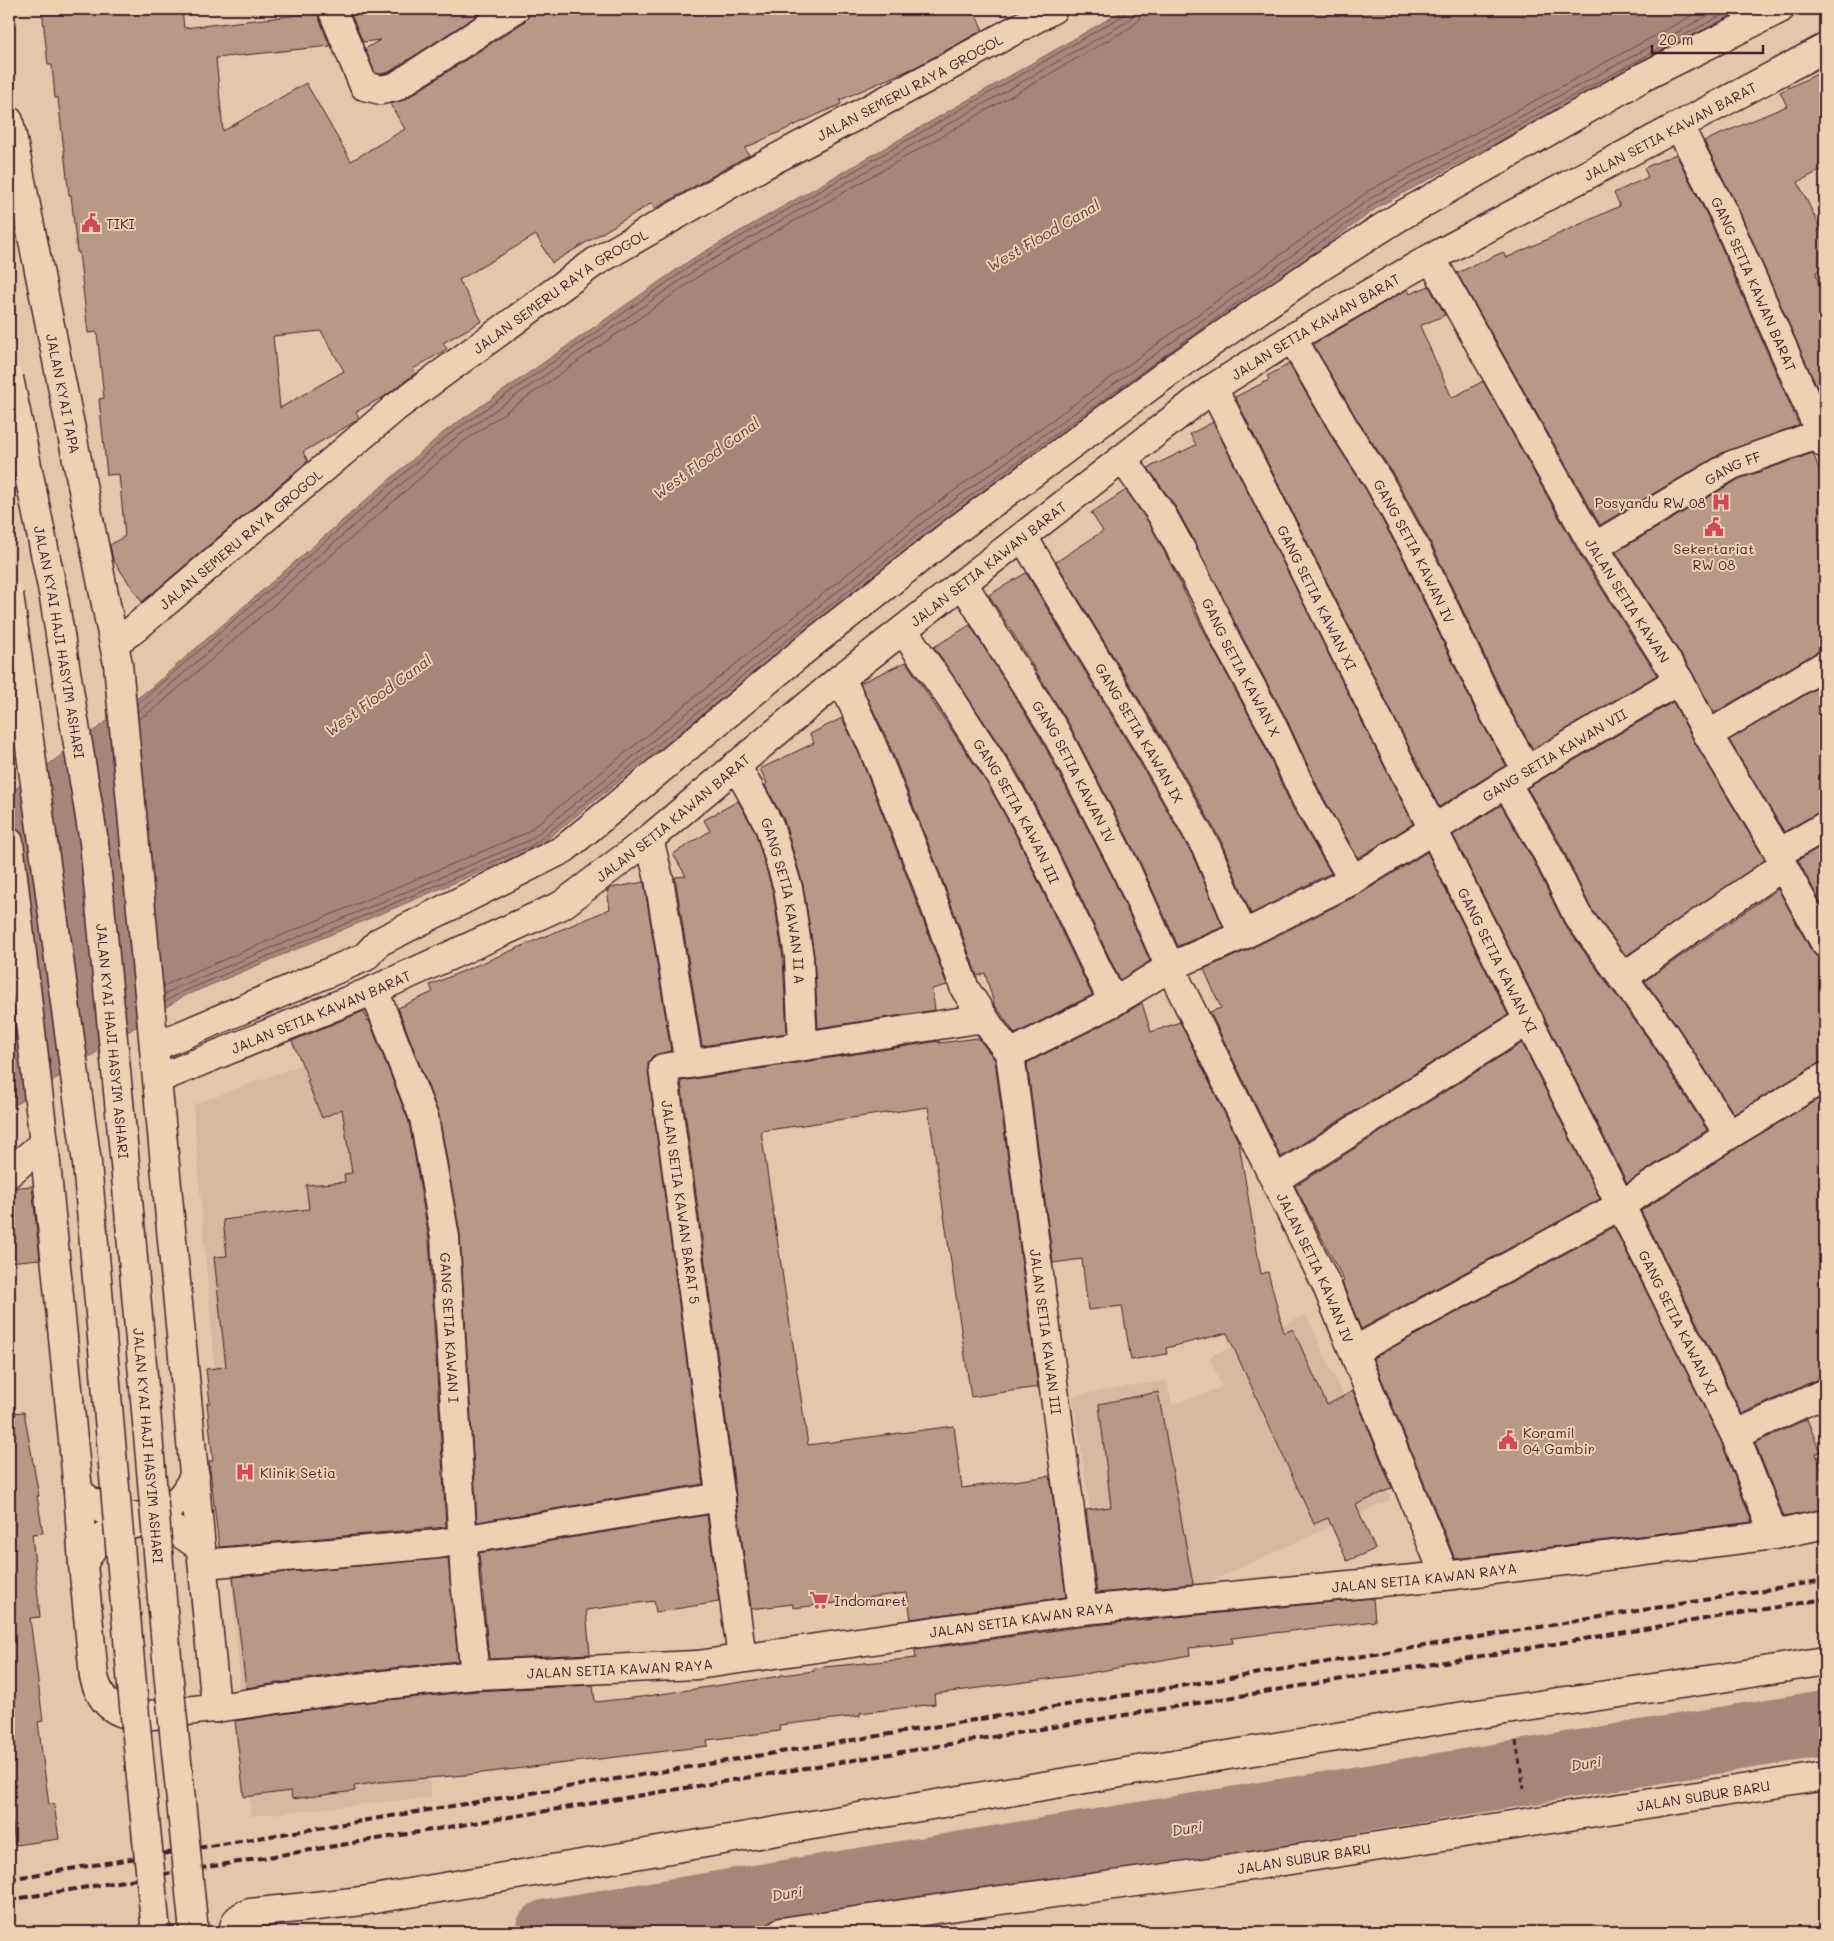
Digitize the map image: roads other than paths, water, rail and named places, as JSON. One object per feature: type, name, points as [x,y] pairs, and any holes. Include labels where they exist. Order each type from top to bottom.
[{"type":"street","points":[[332,9],[364,86],[381,90],[394,87],[515,9]]},
{"type":"street","name":"JALAN SEMERU RAYA GROGOL","points":[[116,654],[133,630],[396,407],[595,262],[760,166],[936,74],[1053,9]]},
{"type":"street","points":[[153,1035],[360,944],[379,942],[564,849],[814,642],[952,533],[1176,367],[1319,268],[1399,217],[1643,77],[1780,9]]},
{"type":"street","name":"JALAN SETIA KAWAN BARAT","points":[[158,1079],[374,990],[562,905],[649,839],[736,764],[841,678],[1213,388],[1292,338],[1431,258],[1825,48]]},
{"type":"street","name":"JALAN KYAI TAPA","points":[[9,121],[116,654]]},
{"type":"street","name":"GANG SETIA KAWAN BARAT","points":[[1679,126],[1724,214],[1823,437]]},
{"type":"street","name":"JALAN SETIA KAWAN","points":[[1431,258],[1594,547],[1679,680],[1708,735],[1781,859],[1825,943]]},
{"type":"street","name":"GANG SETIA KAWAN IV","points":[[1292,338],[1378,480],[1418,553],[1494,713],[1547,853],[1577,915],[1665,1036],[1729,1135]]},
{"type":"street","name":"JALAN KYAI HAJI HASYIM ASHARI","points":[[9,378],[53,592],[94,842],[125,1164],[169,1681],[194,1932]]},
{"type":"street","name":"GANG SETIA KAWAN XI","points":[[1213,388],[1735,1435],[1774,1535]]},
{"type":"street","name":"GANG FF","points":[[1594,547],[1732,465],[1823,437]]},
{"type":"street","name":"GANG SETIA KAWAN X","points":[[1123,459],[1162,515],[1177,542],[1227,642],[1272,725],[1306,799],[1353,880]]},
{"type":"street","name":"GANG SETIA KAWAN IX","points":[[1023,537],[1154,755],[1207,849],[1243,935]]},
{"type":"street","name":"GANG SETIA KAWAN IV","points":[[963,583],[1055,731],[1079,774],[1125,867],[1170,967]]},
{"type":"street","points":[[9,594],[87,1163],[132,1685],[156,1932]]},
{"type":"street","name":"GANG SETIA KAWAN III","points":[[903,630],[949,696],[1002,778],[1033,834],[1114,1002]]},
{"type":"street","points":[[9,842],[44,1138],[78,1491],[91,1657],[97,1689],[104,1700],[116,1711],[128,1716],[150,1716],[216,1708],[158,1079],[116,654]]},
{"type":"street","points":[[1708,735],[1825,665]]},
{"type":"street","points":[[841,678],[872,745],[966,989],[1010,1054]]},
{"type":"street","name":"GANG SETIA KAWAN VII","points":[[1010,1054],[1114,1002],[1170,967],[1243,935],[1353,880],[1432,829],[1679,680]]},
{"type":"street","name":"GANG SETIA KAWAN II A","points":[[736,764],[769,825],[788,888],[799,957],[803,1046]]},
{"type":"street","points":[[1622,978],[1705,918],[1825,826]]},
{"type":"street","points":[[649,839],[658,879],[689,1064]]},
{"type":"street","name":"JALAN SETIA KAWAN IV","points":[[1170,967],[1276,1179],[1326,1284],[1445,1576]]},
{"type":"street","name":"GANG SETIA KAWAN I","points":[[374,990],[424,1118],[445,1237],[465,1581],[475,1675]]},
{"type":"street","name":"JALAN SETIA KAWAN BARAT 5","points":[[742,1658],[663,1068],[984,1018]]},
{"type":"street","points":[[1276,1179],[1529,1020]]},
{"type":"street","name":"JALAN SETIA KAWAN III","points":[[1010,1054],[1083,1610]]},
{"type":"street","points":[[1354,1351],[1621,1205],[1729,1135],[1825,1077]]},
{"type":"street","points":[[9,1173],[44,1138]]},
{"type":"street","points":[[1735,1435],[1825,1393]]},
{"type":"street","points":[[78,1491],[98,1507],[120,1516],[138,1516],[160,1512],[179,1500],[195,1476]]},
{"type":"street","points":[[202,1556],[438,1544],[721,1496]]},
{"type":"street","points":[[83,1564],[99,1540],[118,1527],[140,1523],[158,1523],[180,1532],[202,1556]]},
{"type":"street","name":"JALAN SETIA KAWAN RAYA","points":[[216,1708],[475,1675],[697,1665],[1083,1610],[1445,1576],[1774,1535],[1825,1524]]},
{"type":"street","points":[[234,1932],[235,1922],[238,1918],[250,1913],[362,1901],[1181,1762],[1825,1661]]},
{"type":"street","name":"JALAN SUBUR BARU","points":[[781,1932],[974,1903],[1226,1870],[1825,1776]]},
{"type":"water","name":"West Flood Canal","points":[[1126,9],[1744,9],[1381,205],[929,532],[535,849],[182,997],[9,1109],[9,794],[147,691],[444,432],[692,259]]},
{"type":"waterway","name":"Duri","points":[[548,1932],[1825,1723]]},
{"type":"railway","points":[[9,1879],[1825,1580]]},
{"type":"railway","points":[[9,1900],[1825,1599]]},
{"type":"place","name":"TIKI","points":[[91,223]]},
{"type":"place","name":"Posyandu RW 08","points":[[1721,502]]},
{"type":"place","name":"Sekertariat RW 08","points":[[1714,527]]},
{"type":"place","name":"Koramil 04 Gambir","points":[[1508,1440]]},
{"type":"place","name":"Klinik Setia","points":[[245,1472]]},
{"type":"place","name":"Indomaret","points":[[819,1600]]}]
